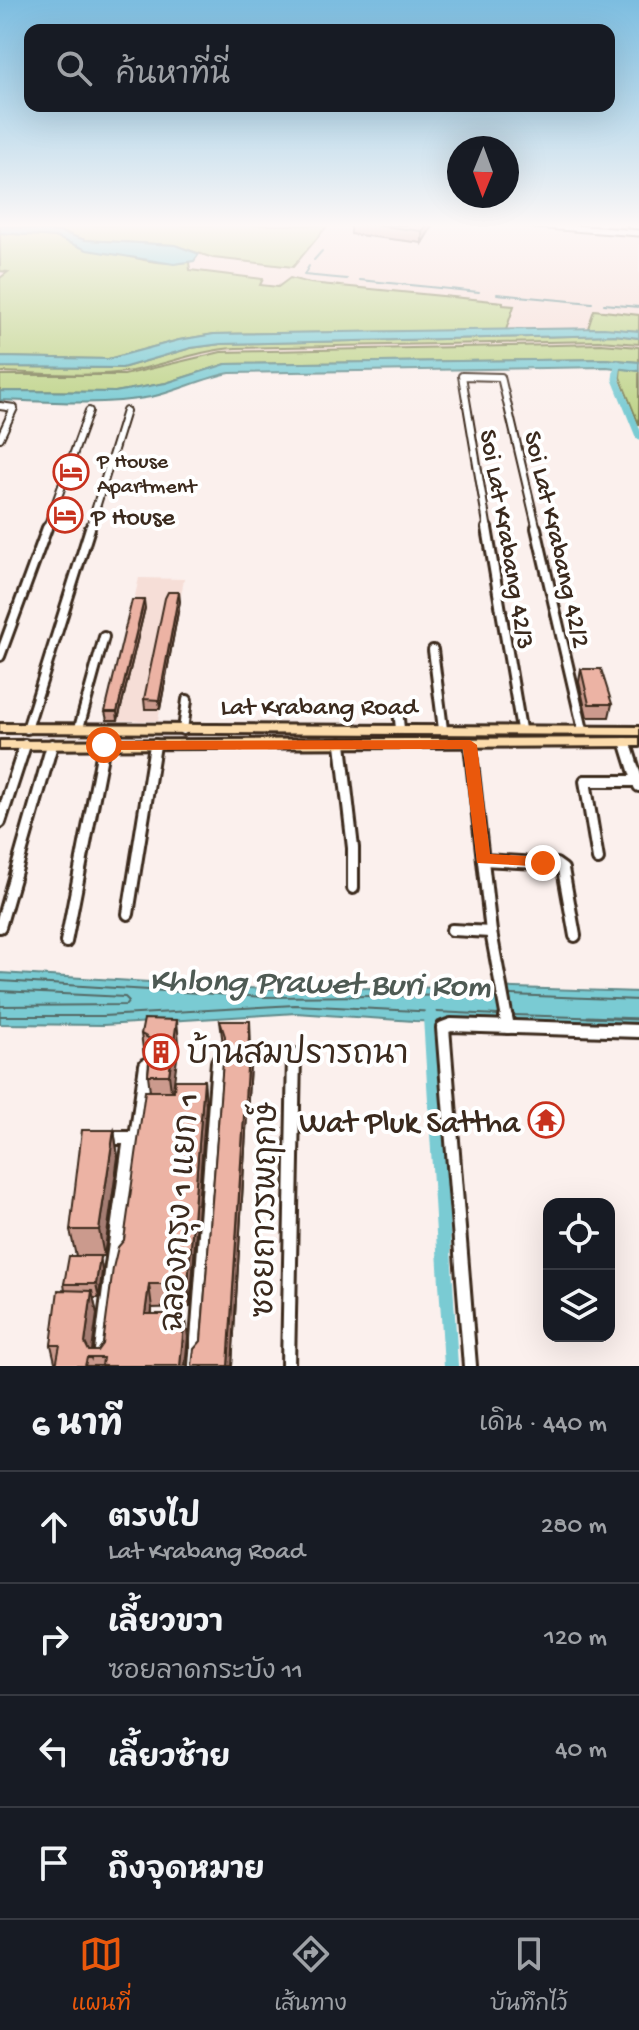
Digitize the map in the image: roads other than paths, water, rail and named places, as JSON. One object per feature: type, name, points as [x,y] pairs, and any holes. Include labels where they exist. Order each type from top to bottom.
[{"type":"main road","name":"Lat Krabang Road","points":[[0,728],[521,729],[583,730],[633,736]]},
{"type":"main road","points":[[0,737],[129,734],[163,729]]},
{"type":"main road","name":"Lat Krabang Road","points":[[0,745],[470,745],[599,742],[633,736]]},
{"type":"main road","points":[[0,737],[359,737],[599,742]]},
{"type":"street","name":"Soi Lat Krabang 42/3","points":[[481,376],[461,376],[521,729]]},
{"type":"street","name":"Soi Lat Krabang 42/2","points":[[481,376],[501,377],[583,730]]},
{"type":"street","points":[[0,406],[14,408],[0,438]]},
{"type":"street","points":[[0,656],[89,411]]},
{"type":"street","points":[[27,729],[126,411]]},
{"type":"street","points":[[79,728],[104,637]]},
{"type":"street","points":[[433,650],[443,729]]},
{"type":"street","points":[[183,730],[187,700]]},
{"type":"street","points":[[398,709],[400,729]]},
{"type":"street","points":[[598,859],[585,781],[638,783],[633,736]]},
{"type":"street","points":[[341,744],[353,848],[353,888]]},
{"type":"street","points":[[0,822],[25,745]]},
{"type":"street","points":[[0,927],[52,745]]},
{"type":"street","points":[[66,942],[104,745]]},
{"type":"street","points":[[128,914],[155,745]]},
{"type":"street","points":[[470,745],[491,932],[507,1023]]},
{"type":"street","points":[[483,860],[556,864],[563,869],[567,876],[575,936]]},
{"type":"street","points":[[452,930],[491,932]]},
{"type":"street","points":[[470,1366],[443,1028],[507,1023],[639,1031]]},
{"type":"street","name":"ซอยถาวรพฤกษ์","points":[[288,1366],[294,1055]]},
{"type":"street","name":"ฉลองกรุง 1 แยก 1","points":[[195,1366],[216,1064]]},
{"type":"street","points":[[112,1263],[119,1262],[146,1065]]},
{"type":"street","points":[[93,1138],[130,1138],[99,1366]]},
{"type":"water","points":[[604,328],[639,331],[639,338],[615,335],[221,344],[191,348],[122,368],[0,367],[0,357],[108,359],[214,334]]},
{"type":"water","points":[[605,359],[639,362],[639,371],[607,367],[230,373],[132,400],[76,403],[0,400],[0,391],[115,392],[166,383],[226,364]]},
{"type":"water","points":[[0,973],[266,989],[487,987],[639,992],[639,1027],[414,1021],[296,1013],[103,1025],[0,1024]]},
{"type":"waterway","points":[[447,289],[479,292]]},
{"type":"waterway","points":[[497,294],[592,303]]},
{"type":"waterway","points":[[604,304],[639,307]]},
{"type":"waterway","points":[[618,364],[616,379],[639,436]]},
{"type":"waterway","name":"Khlong Prawet Buri Rom","points":[[430,1010],[431,1019]]},
{"type":"waterway","name":"Khlong Prawet Buri Rom","points":[[430,1017],[451,1366]]},
{"type":"place","name":"P House Apartment","points":[[71,472]]},
{"type":"place","name":"P House","points":[[65,515]]},
{"type":"place","name":"บ้านสมปรารถนา","points":[[161,1052]]},
{"type":"place","name":"Wat Pluk Sattha","points":[[546,1120]]}]
